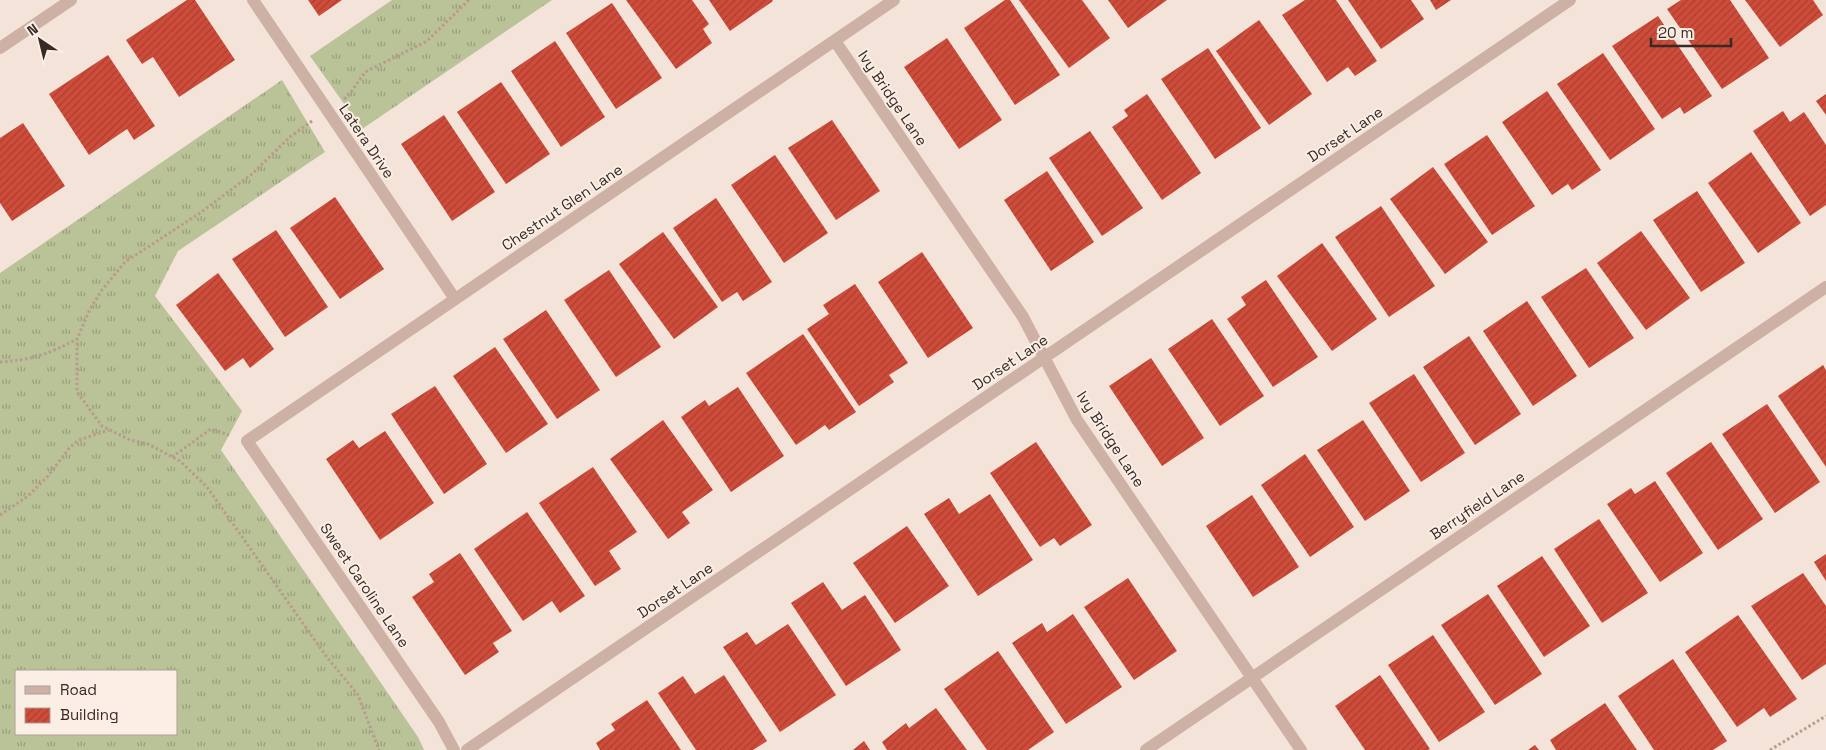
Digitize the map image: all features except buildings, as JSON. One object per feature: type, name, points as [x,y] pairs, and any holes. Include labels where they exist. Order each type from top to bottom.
[{"type":"street","points":[[0,48],[71,0]]},
{"type":"street","name":"Latera Drive","points":[[253,0],[455,300]]},
{"type":"street","name":"Chestnut Glen Lane","points":[[247,440],[894,0]]},
{"type":"street","name":"Dorset Lane","points":[[467,750],[1570,0]]},
{"type":"street","name":"Ivy Bridge Lane","points":[[835,41],[1023,317],[1077,420],[1301,750]]},
{"type":"street","name":"Berryfield Lane","points":[[1146,750],[1826,286]]},
{"type":"street","name":"Sweet Caroline Lane","points":[[247,440],[439,722],[454,750]]},
{"type":"path","points":[[379,750],[358,695],[326,656],[207,487],[180,461],[148,444],[130,440],[102,426],[77,392],[77,339],[90,309],[102,290],[126,262],[200,213],[252,174],[290,137],[349,95],[365,72],[427,41],[469,0]]},
{"type":"path","points":[[0,362],[28,360],[47,355],[77,339]]},
{"type":"path","points":[[172,457],[210,429],[247,440]]},
{"type":"path","points":[[0,514],[28,496],[48,476],[74,444],[110,430]]},
{"type":"path","points":[[1770,750],[1826,716]]},
{"type":"green space","points":[[392,0],[552,0],[362,129],[310,56]]},
{"type":"green space","points":[[282,80],[325,152],[178,251],[155,296],[242,411],[221,450],[418,737],[424,750],[0,750],[0,273]]}]
